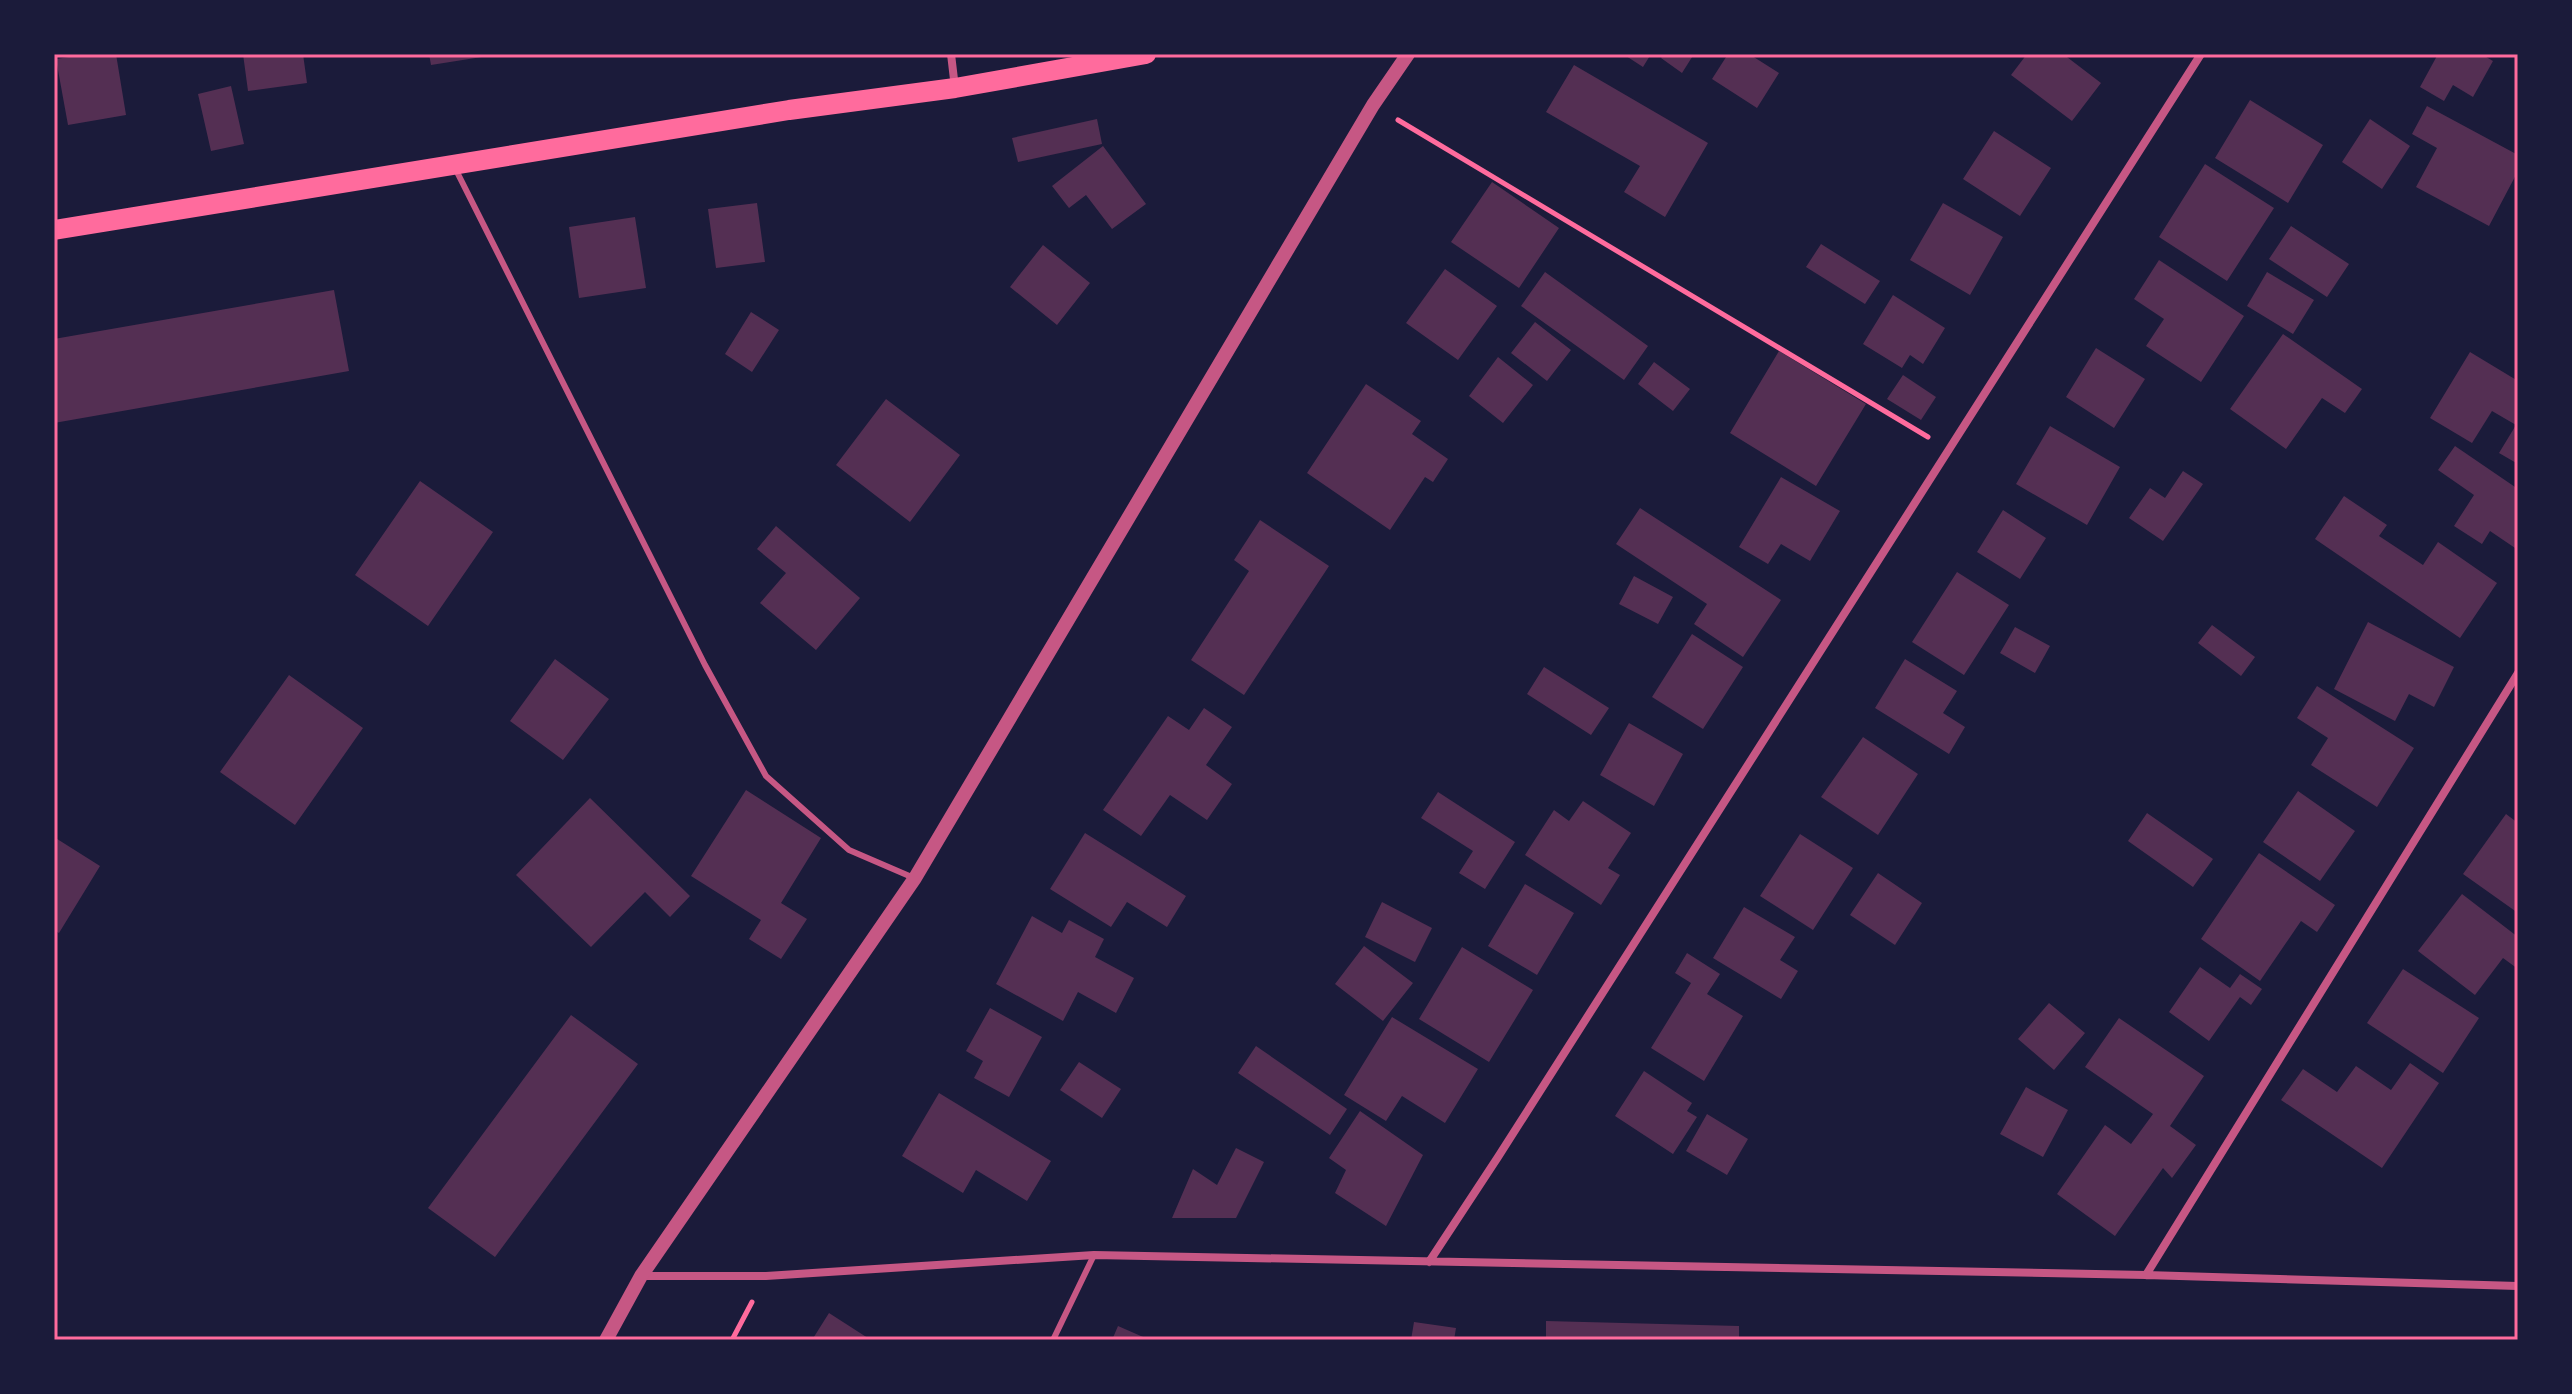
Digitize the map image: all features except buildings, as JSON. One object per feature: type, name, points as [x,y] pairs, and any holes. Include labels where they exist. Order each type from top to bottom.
[{"type":"main road","points":[[54,230],[789,110],[955,88],[1146,54]]},
{"type":"street","points":[[951,54],[955,88]]},
{"type":"street","points":[[606,1340],[641,1276],[915,878],[1373,105],[1408,54]]},
{"type":"street","points":[[1429,1262],[2201,54]]},
{"type":"street","points":[[2146,1275],[2518,673]]},
{"type":"street","points":[[641,1276],[766,1276],[1094,1255],[2146,1275],[2518,1286]]},
{"type":"lane","points":[[453,165],[705,665],[766,776],[849,850],[915,878]]},
{"type":"lane","points":[[1053,1340],[1094,1255]]},
{"type":"path","points":[[1373,105],[1949,449]]},
{"type":"path","points":[[732,1340],[766,1276]]}]
